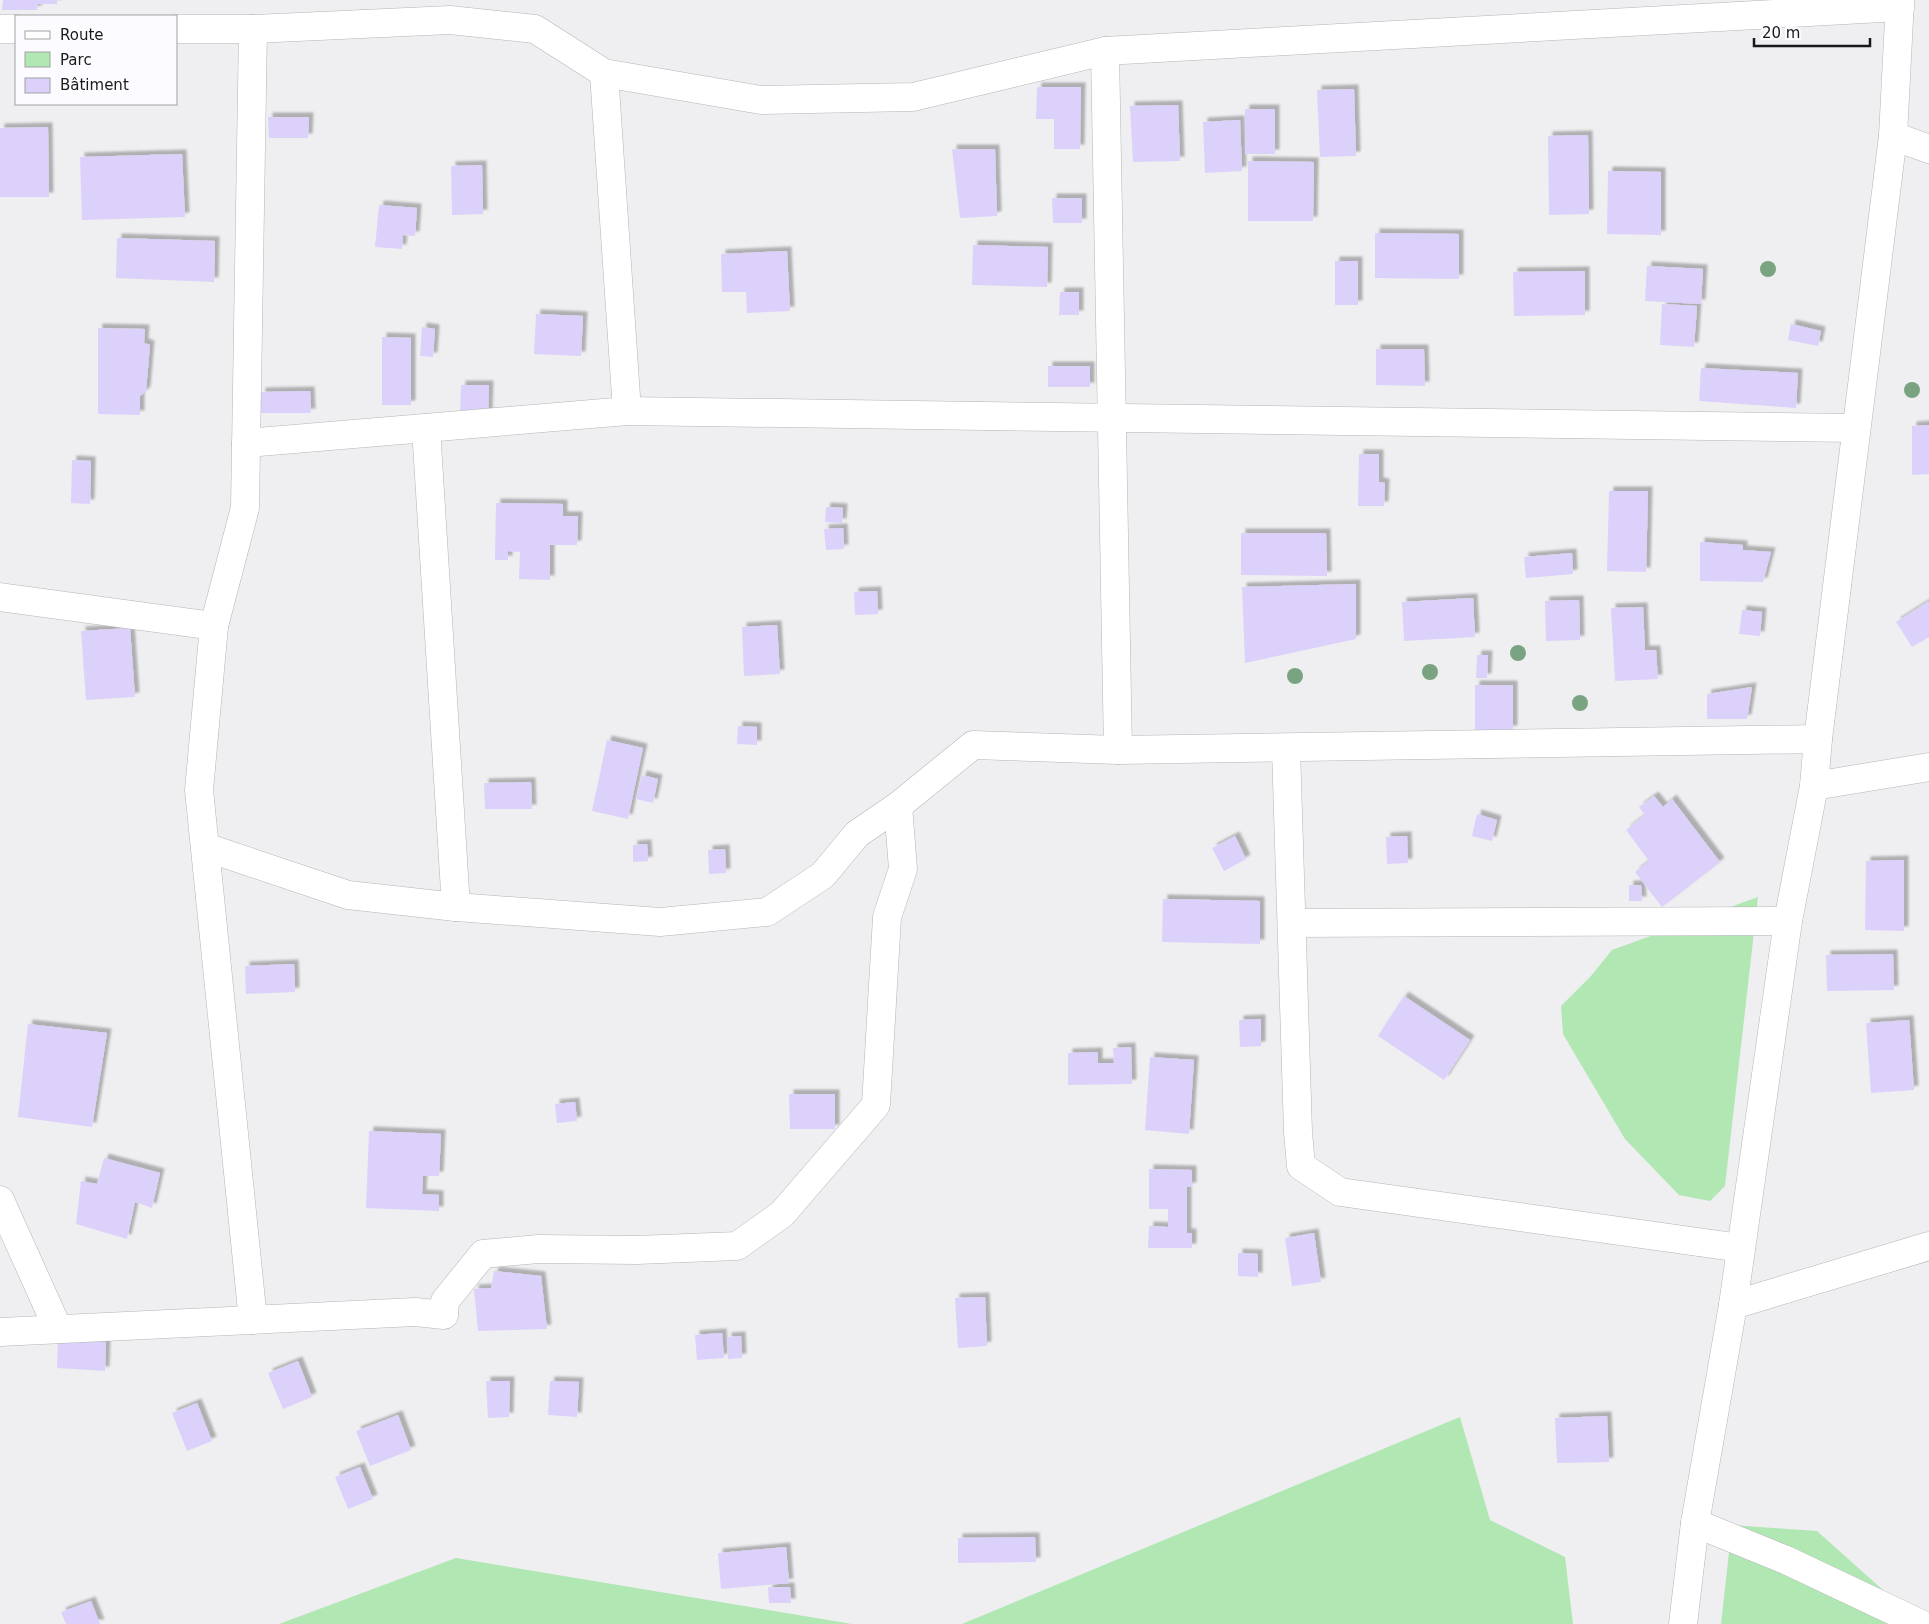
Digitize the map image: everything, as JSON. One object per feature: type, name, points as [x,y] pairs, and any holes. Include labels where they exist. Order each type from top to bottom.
[{"type":"street","points":[[178,29],[253,29],[450,20],[535,29],[604,73],[761,100],[913,97],[1105,51],[1900,3],[1893,136],[1818,739],[1814,786],[1788,921],[1733,1304],[1696,1523],[1683,1624]]},
{"type":"street","points":[[0,30],[15,29]]},
{"type":"street","points":[[253,29],[245,508],[214,626],[200,790],[253,1320]]},
{"type":"street","points":[[1105,51],[1118,750]]},
{"type":"street","points":[[604,73],[627,411]]},
{"type":"street","points":[[1893,136],[1929,149]]},
{"type":"street","points":[[246,443],[627,411],[1856,428]]},
{"type":"street","points":[[426,428],[456,907]]},
{"type":"street","points":[[0,597],[214,626]]},
{"type":"street","points":[[205,847],[348,895],[456,907],[660,922],[767,912],[823,875],[857,834],[898,806],[973,745],[1118,750],[1286,749],[1818,739]]},
{"type":"street","points":[[1286,749],[1298,1132],[1302,1166],[1340,1192],[1741,1248]]},
{"type":"street","points":[[1814,786],[1929,767]]},
{"type":"street","points":[[0,1332],[415,1312],[444,1315],[445,1301],[483,1254],[538,1249],[637,1250],[737,1246],[782,1214],[876,1105],[887,917],[903,869],[898,806]]},
{"type":"street","points":[[1292,923],[1788,921]]},
{"type":"street","points":[[0,1200],[58,1329]]},
{"type":"street","points":[[1733,1304],[1929,1246]]},
{"type":"street","points":[[1696,1523],[1786,1560],[1921,1624]]},
{"type":"green space","points":[[1758,897],[1725,1186],[1710,1201],[1679,1195],[1625,1139],[1563,1034],[1561,1006],[1591,976],[1612,950]]},
{"type":"green space","points":[[1460,1417],[1490,1520],[1565,1557],[1573,1624],[962,1624]]},
{"type":"green space","points":[[1732,1525],[1817,1531],[1921,1624],[1721,1624]]},
{"type":"green space","points":[[456,1558],[852,1624],[279,1624]]},
{"type":"building","points":[[3,0],[57,0],[57,4],[38,4],[37,10],[2,10]]},
{"type":"building","points":[[1037,87],[1081,87],[1080,149],[1054,149],[1054,119],[1036,119]]},
{"type":"building","points":[[1354,89],[1356,156],[1320,157],[1317,90]]},
{"type":"building","points":[[1178,105],[1180,161],[1133,162],[1130,106]]},
{"type":"building","points":[[1245,109],[1275,109],[1275,154],[1245,154]]},
{"type":"building","points":[[268,117],[309,117],[308,138],[269,138]]},
{"type":"building","points":[[1240,120],[1242,171],[1205,173],[1203,122]]},
{"type":"building","points":[[48,127],[49,197],[0,197],[0,128]]},
{"type":"building","points":[[1588,135],[1589,214],[1549,215],[1548,136]]},
{"type":"building","points":[[952,149],[995,149],[997,216],[960,218]]},
{"type":"building","points":[[182,154],[185,217],[82,220],[80,157]]},
{"type":"building","points":[[1248,161],[1314,162],[1313,221],[1248,221]]},
{"type":"building","points":[[482,165],[483,214],[452,215],[451,166]]},
{"type":"building","points":[[1608,171],[1661,172],[1661,235],[1607,234]]},
{"type":"building","points":[[1052,198],[1082,198],[1082,223],[1053,223]]},
{"type":"building","points":[[379,205],[417,208],[415,236],[403,235],[402,249],[375,247]]},
{"type":"building","points":[[1375,233],[1459,234],[1459,279],[1375,278]]},
{"type":"building","points":[[117,238],[215,241],[214,282],[116,278]]},
{"type":"building","points":[[973,245],[1048,247],[1047,287],[972,285]]},
{"type":"building","points":[[787,251],[790,311],[747,313],[746,292],[722,292],[721,254]]},
{"type":"building","points":[[1335,261],[1358,261],[1358,305],[1335,305]]},
{"type":"building","points":[[1647,266],[1703,269],[1701,304],[1645,301]]},
{"type":"building","points":[[1585,271],[1585,315],[1514,316],[1513,272]]},
{"type":"building","points":[[1060,292],[1079,292],[1079,315],[1059,315]]},
{"type":"building","points":[[1662,304],[1697,306],[1694,347],[1660,345]]},
{"type":"building","points":[[536,314],[583,316],[581,356],[534,354]]},
{"type":"building","points":[[1791,324],[1821,331],[1818,346],[1788,340]]},
{"type":"building","points":[[422,327],[435,329],[433,357],[420,356]]},
{"type":"building","points":[[98,328],[145,329],[144,343],[150,345],[146,391],[140,396],[140,415],[98,414]]},
{"type":"building","points":[[382,337],[411,338],[411,405],[382,405]]},
{"type":"building","points":[[1376,349],[1424,349],[1425,386],[1376,385]]},
{"type":"building","points":[[1048,366],[1090,366],[1090,387],[1048,387]]},
{"type":"building","points":[[1701,368],[1798,373],[1796,408],[1699,401]]},
{"type":"building","points":[[461,385],[489,385],[488,416],[460,415]]},
{"type":"building","points":[[310,391],[311,413],[261,413],[261,392]]},
{"type":"building","points":[[1929,425],[1929,474],[1912,475],[1912,426]]},
{"type":"building","points":[[1359,454],[1379,454],[1379,482],[1385,483],[1384,506],[1358,506]]},
{"type":"building","points":[[72,460],[91,461],[90,504],[71,503]]},
{"type":"building","points":[[1609,491],[1648,491],[1646,572],[1607,571]]},
{"type":"building","points":[[496,503],[563,504],[563,516],[578,516],[577,545],[550,545],[550,580],[519,579],[520,552],[508,551],[508,560],[495,560]]},
{"type":"building","points":[[826,507],[843,508],[842,523],[825,522]]},
{"type":"building","points":[[843,528],[844,549],[826,550],[824,529]]},
{"type":"building","points":[[1241,533],[1326,533],[1327,576],[1241,575]]},
{"type":"building","points":[[1700,542],[1743,545],[1743,550],[1771,552],[1763,582],[1700,581]]},
{"type":"building","points":[[1572,553],[1573,574],[1526,578],[1524,557]]},
{"type":"building","points":[[1356,584],[1356,639],[1245,663],[1242,587]]},
{"type":"building","points":[[877,591],[878,614],[855,615],[854,592]]},
{"type":"building","points":[[1473,598],[1475,637],[1404,641],[1402,602]]},
{"type":"building","points":[[1579,600],[1580,640],[1546,641],[1545,601]]},
{"type":"building","points":[[1929,601],[1929,637],[1912,647],[1896,622]]},
{"type":"building","points":[[1643,607],[1645,650],[1656,650],[1658,679],[1615,681],[1611,608]]},
{"type":"building","points":[[1742,610],[1762,612],[1760,636],[1739,634]]},
{"type":"building","points":[[777,625],[780,674],[744,676],[742,627]]},
{"type":"building","points":[[130,628],[135,697],[86,700],[81,631]]},
{"type":"building","points":[[1477,655],[1488,655],[1487,678],[1476,678]]},
{"type":"building","points":[[1475,685],[1513,685],[1513,730],[1475,730]]},
{"type":"building","points":[[1752,687],[1747,719],[1707,719],[1707,694]]},
{"type":"building","points":[[738,726],[757,727],[757,745],[737,744]]},
{"type":"building","points":[[607,740],[643,748],[628,819],[592,811]]},
{"type":"building","points":[[642,775],[658,779],[653,803],[636,799]]},
{"type":"building","points":[[531,782],[532,809],[485,809],[484,783]]},
{"type":"building","points":[[1654,796],[1663,807],[1672,799],[1720,862],[1662,907],[1635,872],[1649,861],[1626,830],[1645,815],[1639,807]]},
{"type":"building","points":[[1477,814],[1497,820],[1492,841],[1472,836]]},
{"type":"building","points":[[1235,836],[1246,859],[1224,871],[1212,848]]},
{"type":"building","points":[[1407,836],[1408,863],[1387,864],[1386,837]]},
{"type":"building","points":[[647,844],[648,861],[633,862],[633,845]]},
{"type":"building","points":[[725,849],[726,873],[709,874],[708,850]]},
{"type":"building","points":[[1904,860],[1904,931],[1865,930],[1866,861]]},
{"type":"building","points":[[1629,885],[1641,885],[1642,901],[1629,901]]},
{"type":"building","points":[[1163,899],[1260,901],[1260,944],[1162,942]]},
{"type":"building","points":[[1893,954],[1894,990],[1827,991],[1826,955]]},
{"type":"building","points":[[294,964],[295,992],[246,994],[245,966]]},
{"type":"building","points":[[1404,996],[1470,1040],[1444,1080],[1378,1036]]},
{"type":"building","points":[[1261,1019],[1261,1046],[1240,1047],[1239,1020]]},
{"type":"building","points":[[1909,1020],[1914,1090],[1871,1093],[1866,1023]]},
{"type":"building","points":[[28,1024],[107,1033],[92,1127],[18,1117]]},
{"type":"building","points":[[1131,1047],[1132,1084],[1068,1085],[1068,1053],[1098,1052],[1098,1063],[1114,1063],[1113,1048]]},
{"type":"building","points":[[1150,1057],[1194,1060],[1189,1134],[1145,1130]]},
{"type":"building","points":[[789,1094],[835,1094],[835,1129],[790,1129]]},
{"type":"building","points":[[575,1102],[577,1121],[557,1123],[555,1104]]},
{"type":"building","points":[[369,1131],[441,1134],[439,1176],[423,1176],[422,1194],[439,1195],[439,1211],[366,1208]]},
{"type":"building","points":[[104,1158],[160,1173],[152,1208],[135,1202],[127,1239],[76,1224],[81,1181],[97,1184]]},
{"type":"building","points":[[1149,1169],[1192,1170],[1192,1187],[1187,1187],[1187,1233],[1192,1233],[1192,1248],[1148,1248],[1149,1226],[1168,1227],[1168,1209],[1149,1209]]},
{"type":"building","points":[[1314,1233],[1321,1282],[1292,1286],[1285,1238]]},
{"type":"building","points":[[1238,1253],[1258,1254],[1258,1277],[1238,1276]]},
{"type":"building","points":[[494,1271],[541,1276],[547,1329],[478,1331],[474,1289],[491,1288]]},
{"type":"building","points":[[985,1297],[987,1346],[958,1348],[955,1298]]},
{"type":"building","points":[[722,1333],[724,1358],[697,1360],[695,1335]]},
{"type":"building","points":[[741,1336],[742,1358],[728,1359],[727,1337]]},
{"type":"building","points":[[58,1339],[106,1342],[105,1371],[57,1368]]},
{"type":"building","points":[[298,1361],[312,1397],[283,1409],[268,1373]]},
{"type":"building","points":[[486,1381],[510,1381],[509,1417],[488,1418]]},
{"type":"building","points":[[550,1381],[579,1382],[577,1417],[548,1415]]},
{"type":"building","points":[[197,1403],[212,1441],[187,1451],[172,1413]]},
{"type":"building","points":[[398,1415],[411,1450],[370,1466],[356,1431]]},
{"type":"building","points":[[1607,1416],[1609,1462],[1557,1463],[1555,1418]]},
{"type":"building","points":[[360,1467],[373,1499],[348,1509],[335,1477]]},
{"type":"building","points":[[1035,1537],[1036,1562],[958,1563],[958,1538]]},
{"type":"building","points":[[786,1547],[789,1583],[721,1589],[718,1553]]},
{"type":"building","points":[[768,1587],[790,1587],[791,1603],[769,1603]]},
{"type":"building","points":[[91,1601],[100,1624],[66,1624],[61,1612]]}]
